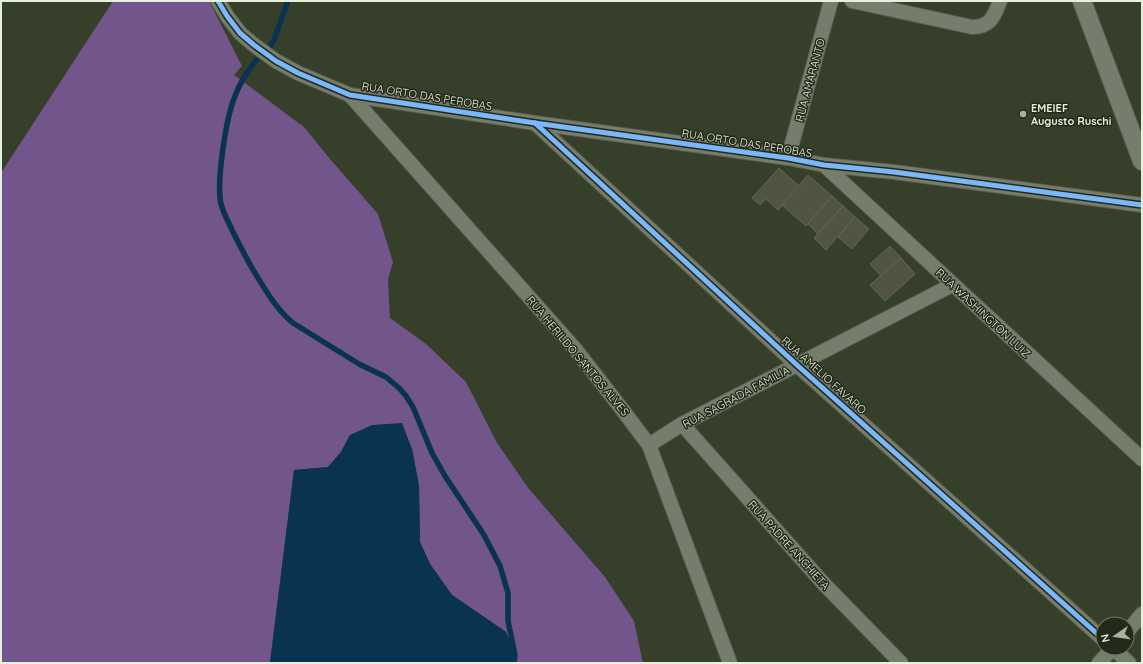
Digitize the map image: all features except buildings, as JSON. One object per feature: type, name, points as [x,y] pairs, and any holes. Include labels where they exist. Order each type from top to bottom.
[{"type":"street","points":[[218,1],[240,33],[270,57],[298,73],[350,95]]},
{"type":"street","name":"RUA AMARANTO","points":[[788,158],[831,1]]},
{"type":"street","points":[[852,1],[972,27],[980,27],[988,23],[994,16],[1000,1]]},
{"type":"street","points":[[1082,1],[1142,162]]},
{"type":"street","name":"RUA ORTO DAS PEROBAS","points":[[350,95],[535,123],[788,158],[824,165],[894,172],[1142,205]]},
{"type":"street","name":"RUA HERILDO SANTOS ALVES","points":[[350,95],[576,350],[649,445],[730,663]]},
{"type":"street","name":"RUA AMELIO FAVARO","points":[[535,123],[797,365],[1095,632]]},
{"type":"street","name":"RUA WASHINGTON LUIZ","points":[[824,165],[1142,459]]},
{"type":"street","name":"RUA SAGRADA FAMILIA","points":[[649,445],[682,424],[952,284]]},
{"type":"street","name":"RUA PADRE ANCHIETA","points":[[682,424],[824,584],[900,663]]},
{"type":"street","points":[[1135,622],[1142,614]]},
{"type":"street","points":[[1122,656],[1129,663]]},
{"type":"shaded area","points":[[113,1],[209,1],[242,66],[234,75],[304,127],[378,214],[393,262],[388,280],[390,318],[426,344],[466,382],[497,443],[529,489],[605,577],[634,621],[643,663],[515,663],[514,652],[506,632],[452,595],[430,564],[420,542],[419,486],[412,449],[350,435],[341,452],[328,467],[294,470],[270,663],[1,663],[1,173]]},
{"type":"water","points":[[402,423],[412,449],[419,486],[420,542],[430,564],[452,595],[506,632],[514,652],[515,663],[270,663],[294,470],[328,467],[341,452],[350,435],[372,425]]},
{"type":"waterway","points":[[269,48],[274,40],[288,1]]},
{"type":"waterway","points":[[259,57],[239,86],[228,119],[220,181],[221,204],[225,215],[255,273],[281,312],[293,323],[359,364],[386,377],[406,396],[413,407],[432,453],[445,476],[484,535],[500,566],[508,593],[508,621],[515,655],[514,663]]},
{"type":"cycle path","points":[[218,1],[240,33],[276,61],[298,73],[350,95],[535,123],[788,158],[824,165],[894,172],[1142,205]]},
{"type":"cycle path","points":[[535,123],[797,365],[1095,632]]},
{"type":"place","name":"EMEIEF Augusto Ruschi","points":[[1023,114]]}]
